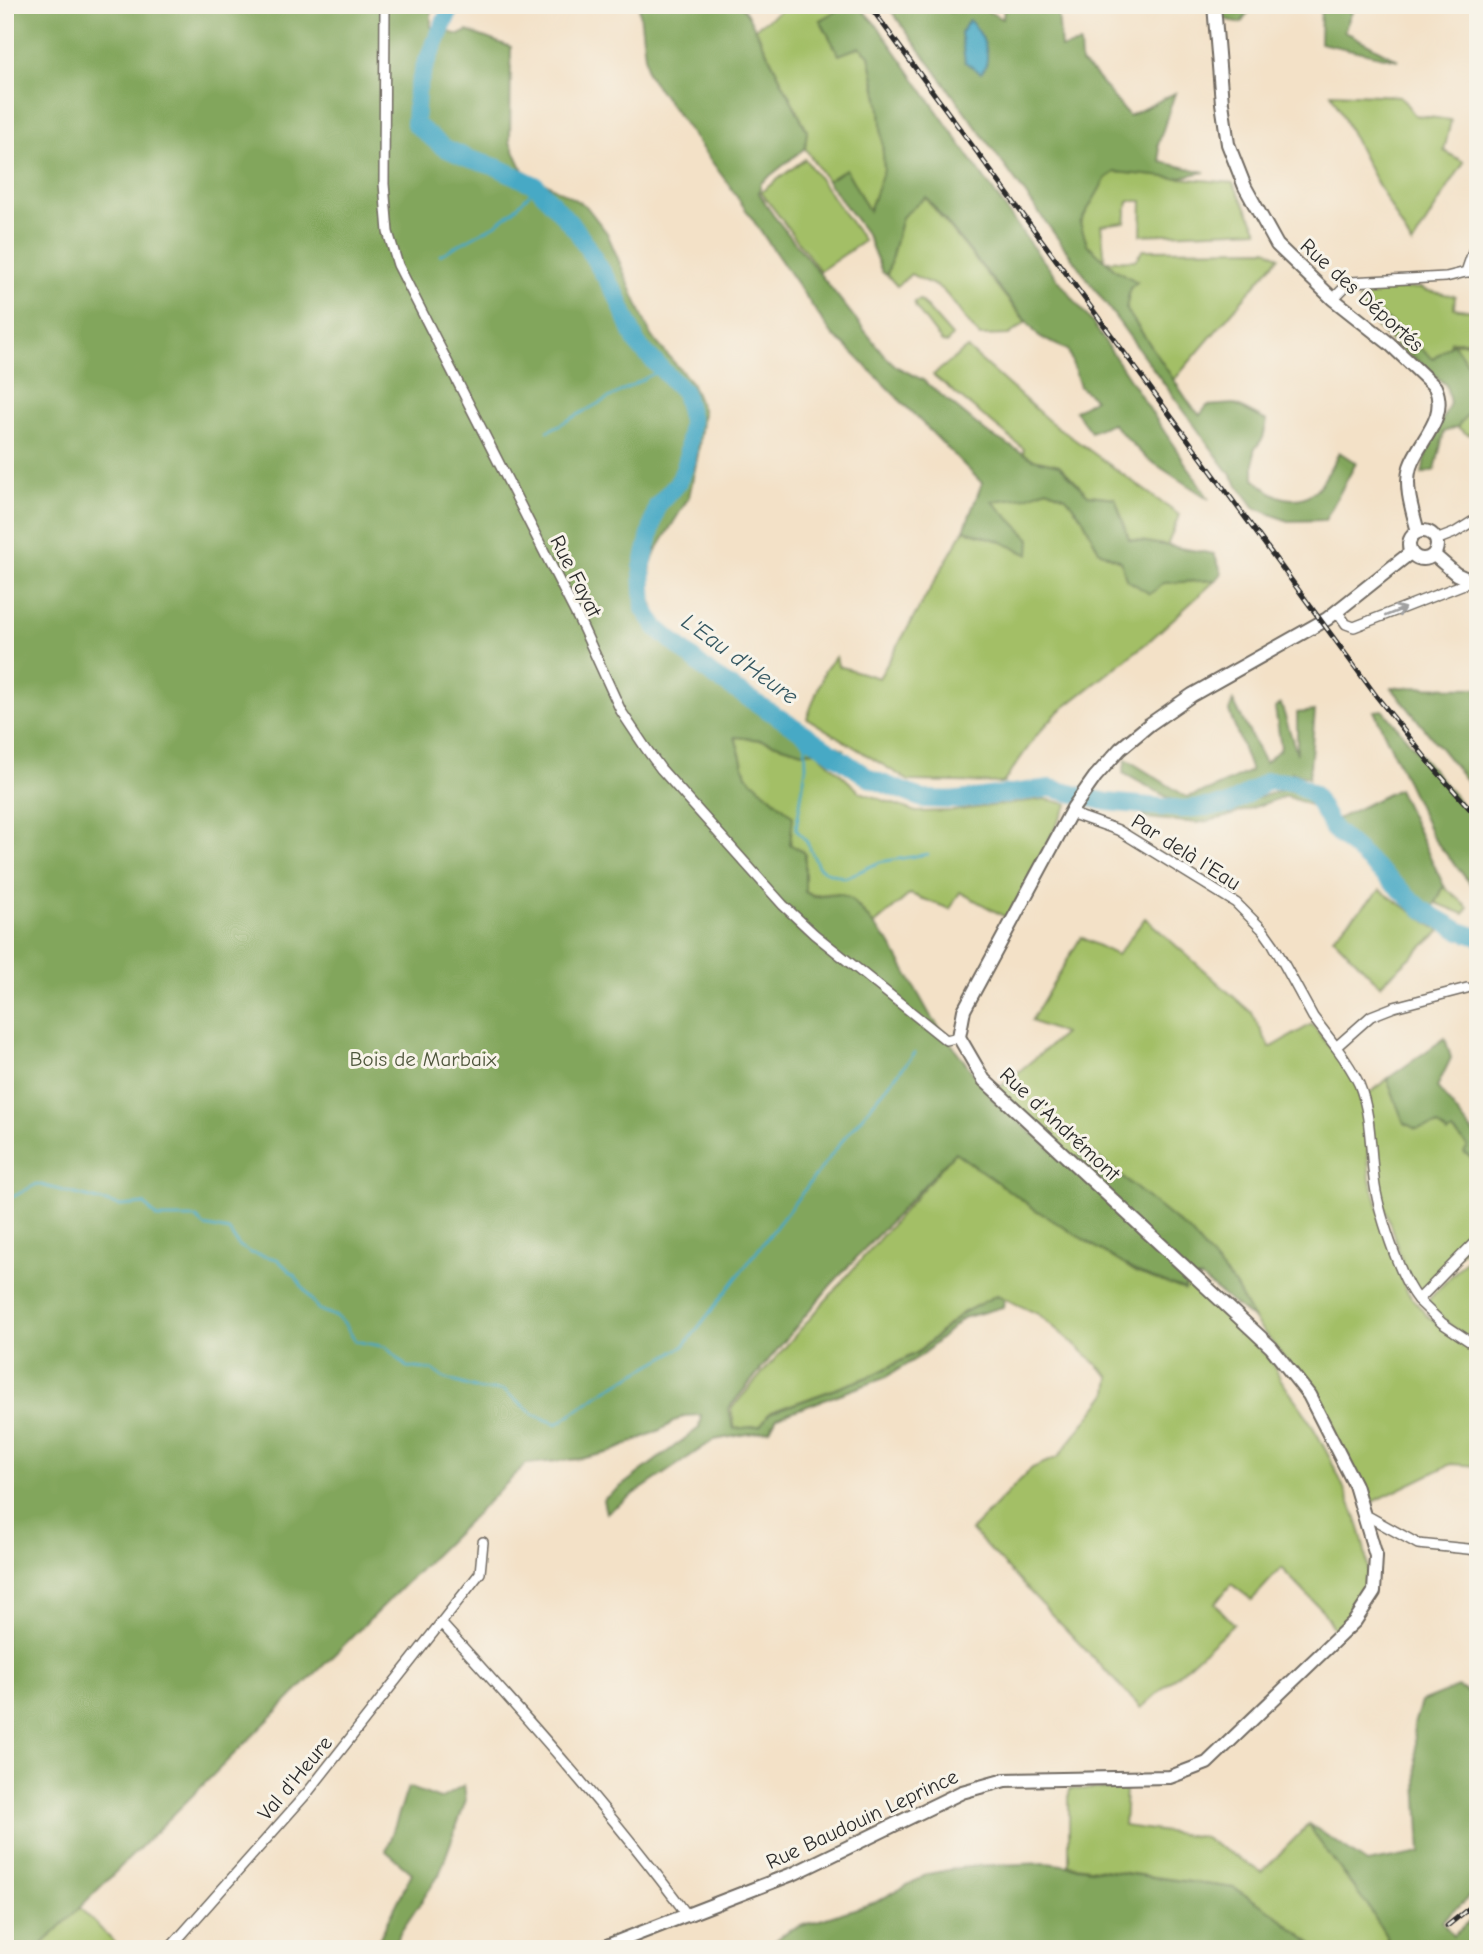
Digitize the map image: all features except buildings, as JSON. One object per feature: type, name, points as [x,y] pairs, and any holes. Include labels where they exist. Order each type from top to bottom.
[{"type":"street","name":"Rue Fayat","points":[[385,5],[384,184],[388,232],[398,265],[583,628],[621,711],[661,769],[783,905],[946,1040],[959,1037]]},
{"type":"street","name":"Rue des Déportés","points":[[1214,5],[1228,144],[1245,187],[1277,245],[1333,299],[1390,344],[1435,387],[1439,397],[1440,407],[1433,426],[1410,467],[1408,486],[1418,532]]},
{"type":"street","points":[[1466,272],[1478,237]]},
{"type":"street","points":[[1333,299],[1350,282],[1446,277],[1478,272]]},
{"type":"street","points":[[1436,540],[1478,519]]},
{"type":"street","points":[[1418,532],[1430,533],[1436,540],[1437,548],[1434,555],[1428,559],[1421,560],[1410,553],[1410,538],[1418,532]]},
{"type":"street","points":[[959,1037],[964,1010],[1072,810],[1095,777],[1120,749],[1181,702],[1323,621],[1410,553]]},
{"type":"street","points":[[1434,555],[1456,574],[1475,582]]},
{"type":"street","points":[[1337,611],[1346,624],[1354,627],[1475,582]]},
{"type":"street","name":"Par delà l'Eau","points":[[1072,810],[1118,830],[1236,903],[1263,930],[1313,1017],[1359,1084],[1366,1111],[1374,1182],[1401,1272],[1409,1289],[1442,1323],[1478,1347]]},
{"type":"street","points":[[1336,1047],[1371,1016],[1394,1007],[1467,988]]},
{"type":"street","name":"Rue d'Andrémont","points":[[959,1037],[984,1080],[1271,1347],[1309,1395],[1355,1485],[1363,1514]]},
{"type":"street","points":[[1418,1300],[1478,1239]]},
{"type":"street","points":[[1363,1514],[1418,1544],[1478,1550]]},
{"type":"street","name":"Rue Baudouin Leprince","points":[[599,1949],[795,1873],[962,1792],[1004,1780],[1170,1777],[1207,1763],[1355,1621],[1374,1592],[1376,1556],[1363,1514]]},
{"type":"street","name":"Val d'Heure","points":[[169,1949],[308,1792],[480,1573],[483,1542]]},
{"type":"street","points":[[441,1623],[637,1847],[688,1916]]},
{"type":"green space","name":"Bois de Marbaix","points":[[5,5],[431,5],[431,27],[459,35],[467,31],[511,47],[510,142],[523,170],[586,206],[607,233],[651,336],[691,382],[703,412],[689,497],[651,564],[649,587],[653,608],[669,648],[736,698],[843,749],[803,752],[762,740],[735,737],[746,775],[793,816],[790,844],[805,853],[805,892],[814,897],[839,894],[851,899],[890,943],[930,1015],[994,1101],[1063,1159],[1084,1155],[1090,1151],[1190,1232],[1234,1284],[1254,1320],[1201,1278],[1186,1282],[1185,1290],[1138,1273],[1036,1210],[955,1152],[830,1286],[728,1409],[734,1429],[760,1426],[770,1413],[871,1376],[919,1352],[961,1314],[997,1295],[1004,1299],[1003,1307],[963,1318],[922,1355],[884,1378],[777,1417],[770,1430],[714,1440],[606,1513],[603,1500],[699,1428],[701,1415],[684,1416],[611,1452],[580,1459],[526,1464],[38,1949],[5,1949]]},
{"type":"green space","points":[[639,5],[741,5],[807,131],[805,148],[761,183],[759,193],[773,215],[885,356],[897,367],[923,380],[986,432],[1033,459],[1059,465],[1088,495],[1115,498],[1129,539],[1214,554],[1222,573],[1216,580],[1164,583],[1150,594],[1126,579],[1121,561],[1099,551],[1083,519],[1066,497],[1047,489],[1026,497],[992,501],[1030,539],[1029,555],[1000,541],[964,530],[982,483],[833,336],[726,181],[647,73]]},
{"type":"green space","points":[[789,5],[848,5],[820,20],[869,55],[880,109],[884,170],[869,211],[846,170],[827,181],[805,148],[807,131],[755,28]]},
{"type":"green space","points":[[848,5],[858,5],[879,28],[1031,245],[1094,325],[1209,499],[1146,458],[1112,423],[1091,432],[1075,411],[1095,399],[1080,387],[1068,350],[1039,337],[926,197],[902,217],[887,275],[882,272],[867,235],[827,181],[846,169],[869,211],[884,169],[880,109],[869,55],[860,47],[839,55],[820,20]]},
{"type":"green space","points":[[887,5],[942,5],[950,12],[977,8],[1003,19],[1004,5],[1052,5],[1058,13],[1061,48],[1080,44],[1081,63],[1093,73],[1129,116],[1175,93],[1158,145],[1161,162],[1205,172],[1175,178],[1115,172],[1106,178],[1080,223],[1087,244],[1116,270],[1137,282],[1130,288],[1126,309],[1200,415],[1207,406],[1234,404],[1267,421],[1263,438],[1254,450],[1254,479],[1278,496],[1303,498],[1318,488],[1339,452],[1356,463],[1325,520],[1288,521],[1255,508]]},
{"type":"green space","points":[[1222,5],[1254,5],[1241,23],[1222,19]]},
{"type":"green space","points":[[1321,5],[1355,5],[1344,31],[1398,60],[1320,43]]},
{"type":"green space","points":[[1331,93],[1400,96],[1415,115],[1451,120],[1444,151],[1464,162],[1412,245],[1371,172]]},
{"type":"green space","points":[[805,159],[864,241],[820,271],[761,192]]},
{"type":"green space","points":[[1115,172],[1233,183],[1258,230],[1141,235],[1142,201],[1128,201],[1125,222],[1101,225],[1105,260],[1087,244],[1080,223],[1106,177]]},
{"type":"green space","points":[[925,197],[1026,322],[1009,335],[980,336],[941,289],[911,274],[897,286],[887,275],[902,217]]},
{"type":"green space","points":[[1267,249],[1279,257],[1174,380],[1126,309],[1130,288],[1137,282],[1106,261],[1135,260],[1143,250]]},
{"type":"green space","points":[[1474,276],[1478,276],[1478,436],[1467,434],[1457,427],[1474,406],[1466,393],[1472,370],[1453,343],[1472,341],[1451,341],[1442,382],[1381,332],[1362,309],[1359,299],[1366,291],[1423,288],[1455,296],[1454,308],[1473,311]]},
{"type":"green space","points":[[920,300],[952,336],[947,343],[942,342],[916,308],[914,302]]},
{"type":"green space","points":[[1365,306],[1377,311],[1433,359],[1453,343],[1472,370],[1466,393],[1474,406],[1457,427],[1444,432],[1435,470],[1422,474],[1426,455],[1450,403],[1446,385],[1370,319]]},
{"type":"green space","points":[[967,348],[1049,421],[1179,515],[1167,546],[1129,539],[1115,498],[1088,495],[1059,465],[1033,459],[1023,453],[1024,449],[933,375]]},
{"type":"green space","points":[[1047,489],[1066,497],[1083,519],[1099,551],[1164,583],[1216,580],[1148,642],[1056,714],[1037,735],[1003,783],[909,781],[807,718],[825,670],[836,656],[838,666],[879,678],[964,530],[1000,541],[1029,555],[1029,538],[991,501],[1026,497]]},
{"type":"green space","points":[[1391,687],[1478,688],[1478,795]]},
{"type":"green space","points":[[1233,701],[1265,763],[1281,748],[1275,708],[1281,704],[1297,754],[1297,713],[1315,711],[1309,778],[1292,772],[1294,785],[1252,788],[1224,801],[1183,806],[1123,773],[1126,759],[1187,797],[1210,790],[1251,771],[1229,711]]},
{"type":"green space","points":[[1383,710],[1478,824],[1478,893],[1433,838],[1374,711]]},
{"type":"green space","points":[[735,736],[762,740],[803,752],[816,751],[860,792],[916,812],[953,811],[1044,799],[1068,804],[1007,918],[960,892],[950,909],[910,894],[874,925],[858,906],[844,896],[805,892],[805,853],[790,845],[792,816],[746,775]]},
{"type":"green space","points":[[1286,789],[1314,799],[1312,806],[1286,796],[1223,818],[1198,823],[1145,818],[1143,813],[1203,814]]},
{"type":"green space","points":[[1398,789],[1444,886],[1432,910],[1362,851],[1335,820]]},
{"type":"green space","points":[[1444,886],[1468,907],[1464,914],[1436,903]]},
{"type":"green space","points":[[1380,890],[1440,931],[1380,985],[1333,937]]},
{"type":"green space","points":[[1145,918],[1252,1013],[1270,1048],[1312,1024],[1357,1082],[1365,1120],[1370,1179],[1399,1275],[1408,1293],[1427,1316],[1478,1354],[1478,1466],[1451,1464],[1371,1503],[1369,1510],[1318,1400],[1254,1320],[1234,1284],[1084,1155],[1071,1157],[998,1089],[1064,1034],[1031,1021],[1081,937],[1117,955]]},
{"type":"green space","points":[[1445,1038],[1451,1058],[1437,1087],[1478,1139],[1478,1164],[1464,1152],[1468,1146],[1453,1131],[1448,1134],[1438,1125],[1416,1129],[1404,1123],[1387,1079]]},
{"type":"green space","points":[[1387,1079],[1404,1123],[1418,1127],[1440,1126],[1452,1130],[1469,1146],[1465,1152],[1478,1164],[1478,1235],[1419,1292],[1408,1279],[1378,1188],[1366,1096]]},
{"type":"green space","points":[[955,1152],[1036,1210],[1138,1273],[1185,1290],[1186,1282],[1191,1281],[1272,1361],[1306,1415],[1340,1479],[1360,1532],[1366,1557],[1367,1580],[1363,1600],[1358,1610],[1336,1633],[1323,1611],[1281,1568],[1252,1600],[1231,1584],[1215,1604],[1234,1624],[1141,1708],[971,1530],[1032,1468],[1058,1457],[1108,1392],[1110,1377],[1038,1314],[997,1295],[960,1314],[918,1352],[871,1376],[770,1412],[760,1426],[735,1429],[731,1409]]},
{"type":"green space","points":[[1478,1248],[1478,1345],[1450,1325],[1428,1304],[1429,1299]]},
{"type":"green space","points":[[1458,1687],[1478,1698],[1478,1889],[1442,1921],[1453,1936],[1478,1914],[1478,1931],[1463,1949],[1381,1949],[1388,1939],[1367,1905],[1314,1834],[1311,1825],[1367,1863],[1421,1853],[1414,1724],[1421,1702]]},
{"type":"green space","points":[[464,1785],[466,1800],[439,1875],[392,1949],[374,1949],[412,1873],[386,1851],[408,1787],[440,1799]]},
{"type":"green space","points":[[1069,1789],[1126,1789],[1124,1826],[1202,1837],[1262,1872],[1309,1824],[1388,1939],[1381,1949],[1318,1949],[1274,1913],[1234,1888],[1069,1865]]},
{"type":"green space","points":[[1047,1863],[1234,1888],[1274,1913],[1318,1949],[765,1949],[789,1930],[876,1902],[928,1874],[969,1866]]},
{"type":"green space","points":[[79,1907],[121,1949],[38,1949]]},
{"type":"water","points":[[969,20],[978,31],[987,53],[985,67],[981,73],[965,62],[961,33]]},
{"type":"waterway","points":[[5,17],[18,5]]},
{"type":"waterway","name":"L'Eau d'Heure","points":[[452,5],[424,68],[417,91],[415,124],[443,147],[537,186],[577,231],[617,296],[637,344],[684,392],[691,421],[687,461],[680,480],[657,506],[642,568],[644,609],[657,628],[712,675],[869,778],[923,799],[959,800],[1050,788],[1107,802],[1183,809],[1229,805],[1268,781],[1293,782],[1314,795],[1333,829],[1422,909],[1460,931],[1478,937]]},
{"type":"waterway","points":[[440,255],[495,225],[537,186]]},
{"type":"waterway","points":[[548,431],[662,369]]},
{"type":"waterway","points":[[805,734],[806,767],[796,829],[807,842],[818,866],[824,871],[845,878],[880,862],[928,854]]},
{"type":"waterway","points":[[5,1201],[37,1184],[121,1206],[145,1204],[157,1218],[197,1218],[204,1226],[229,1231],[238,1245],[251,1253],[277,1259],[295,1276],[318,1309],[337,1317],[345,1324],[355,1341],[386,1347],[407,1367],[433,1370],[444,1378],[481,1390],[503,1390],[535,1415],[557,1424],[606,1390],[684,1346],[846,1136],[915,1053]]},
{"type":"railway","points":[[869,5],[1377,697],[1478,818]]},
{"type":"railway","points":[[1447,1926],[1478,1901]]}]
